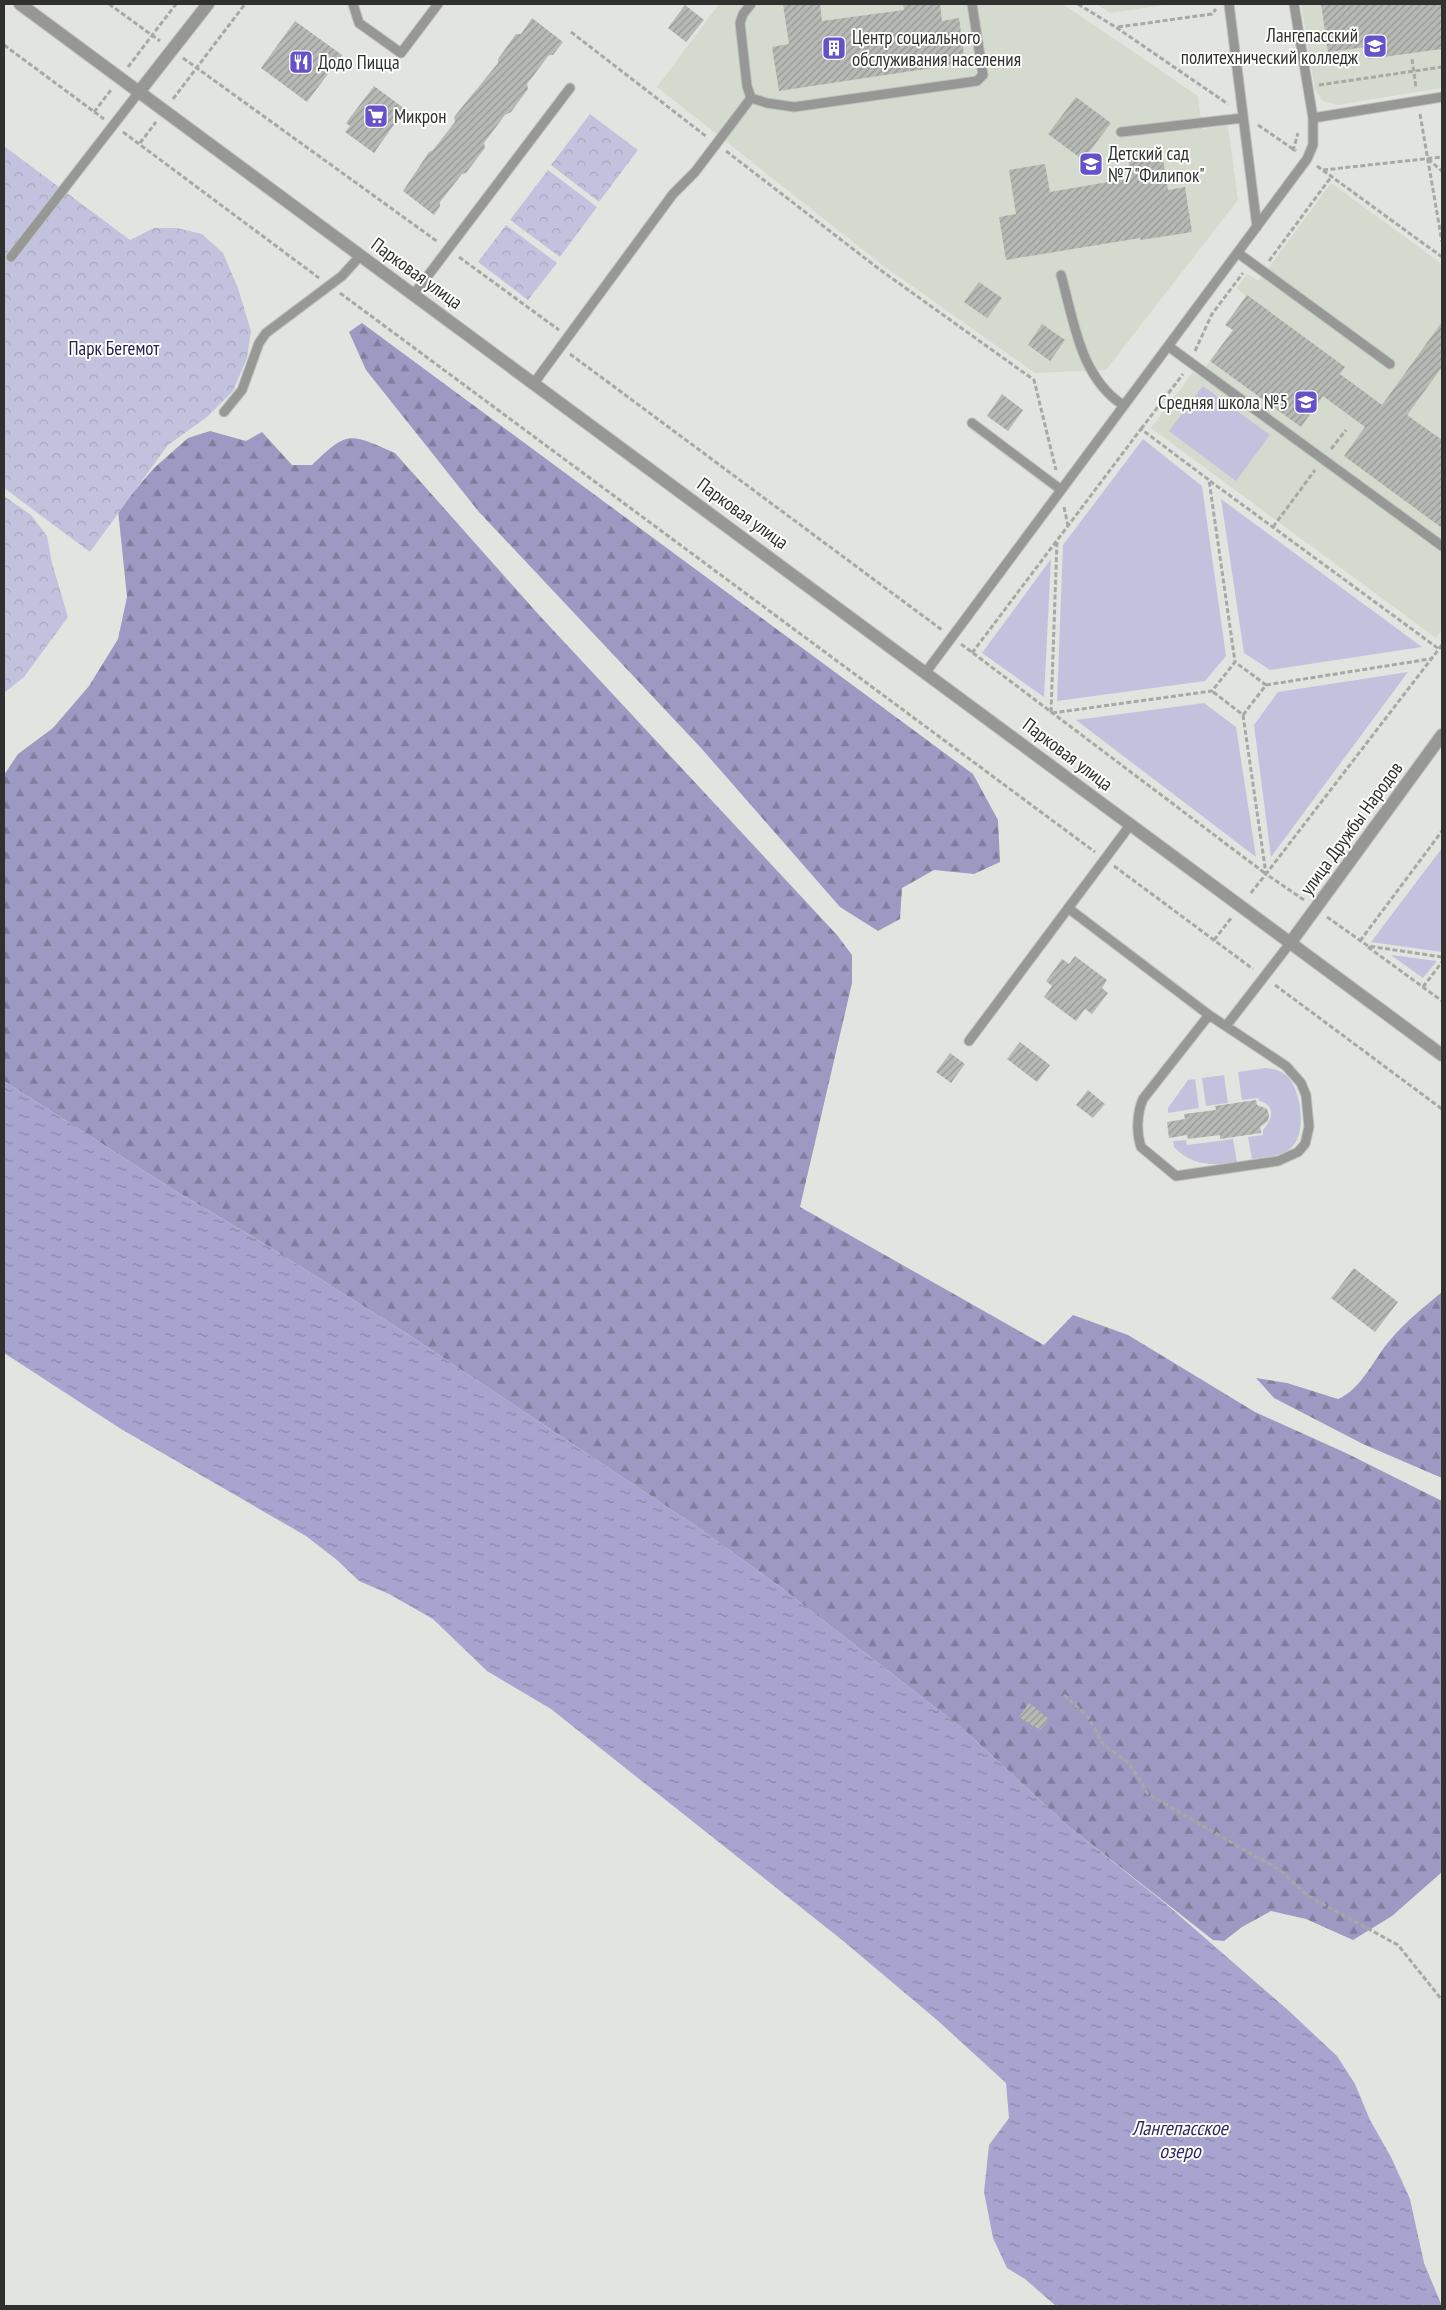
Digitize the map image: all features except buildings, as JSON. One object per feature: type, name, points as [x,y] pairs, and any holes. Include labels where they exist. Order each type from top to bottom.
[{"type":"street","name":"Парковая улица","points":[[20,4],[1442,1055]]},
{"type":"street","points":[[139,92],[208,4]]},
{"type":"street","name":"улица Дружбы Народов","points":[[1291,942],[1442,735]]},
{"type":"lane","points":[[353,4],[359,23],[401,53],[438,4]]},
{"type":"lane","points":[[751,4],[743,14],[740,23],[747,86],[751,98]]},
{"type":"lane","points":[[751,98],[767,104],[794,107],[977,81],[982,75],[972,4]]},
{"type":"lane","points":[[1229,4],[1257,228]]},
{"type":"lane","points":[[926,672],[1060,489],[1308,159],[1313,145],[1313,118],[1294,4]]},
{"type":"lane","points":[[414,294],[570,88]]},
{"type":"lane","points":[[11,257],[112,124],[139,92]]},
{"type":"lane","points":[[1313,118],[1442,97]]},
{"type":"lane","points":[[534,383],[673,194],[695,172],[751,98]]},
{"type":"lane","points":[[1121,132],[1243,116]]},
{"type":"lane","points":[[1238,252],[1390,364]]},
{"type":"lane","points":[[224,412],[242,390],[259,343],[266,333],[330,286],[361,255]]},
{"type":"lane","points":[[1061,275],[1086,364],[1104,391],[1123,405]]},
{"type":"lane","points":[[1168,346],[1442,546]]},
{"type":"lane","points":[[972,423],[1060,489]]},
{"type":"lane","points":[[969,1041],[1131,824]]},
{"type":"lane","points":[[1068,908],[1209,1015],[1286,1066],[1301,1083],[1306,1094],[1309,1127],[1305,1144],[1298,1152],[1278,1161],[1176,1176],[1141,1147],[1139,1141],[1139,1108],[1143,1099],[1209,1015]]},
{"type":"lane","points":[[1226,1026],[1291,942]]},
{"type":"path","points":[[109,4],[559,330],[570,354],[1266,874],[1442,1001]]},
{"type":"path","points":[[94,112],[176,4]]},
{"type":"path","points":[[140,143],[245,4]]},
{"type":"path","points":[[1078,4],[1117,28],[1308,159],[1442,257]]},
{"type":"path","points":[[1117,28],[1212,14],[1221,4]]},
{"type":"path","points":[[571,32],[879,269],[1034,380],[1068,526]]},
{"type":"path","points":[[4,45],[94,112],[140,143],[330,286],[1442,1109]]},
{"type":"path","points":[[1412,59],[1442,242]]},
{"type":"path","points":[[1307,87],[1442,67]]},
{"type":"path","points":[[1322,170],[1442,158]]},
{"type":"path","points":[[1428,159],[1442,170]]},
{"type":"path","points":[[972,653],[1190,362],[1212,314],[1246,268],[1258,276],[1331,177]]},
{"type":"path","points":[[1141,429],[1439,649]]},
{"type":"path","points":[[1273,527],[1346,430]]},
{"type":"path","points":[[1209,480],[1235,662],[1266,685]]},
{"type":"path","points":[[1051,712],[1057,540]]},
{"type":"path","points":[[1266,874],[1442,645]]},
{"type":"path","points":[[1243,715],[1266,685],[1430,659]]},
{"type":"path","points":[[1051,712],[1212,691],[1235,662]]},
{"type":"path","points":[[1212,691],[1243,715],[1266,874]]},
{"type":"path","points":[[1360,941],[1442,831]]},
{"type":"path","points":[[1368,946],[1442,957]]},
{"type":"path","points":[[1423,987],[1442,962]]},
{"type":"path","points":[[1064,1695],[1088,1717],[1104,1744],[1130,1763],[1148,1794],[1281,1871],[1308,1896],[1398,1945],[1442,2000]]},
{"type":"shaded area","points":[[719,4],[1063,4],[1198,96],[1202,129],[1228,126],[1238,200],[1106,370],[1035,373],[881,264],[657,87]]},
{"type":"shaded area","points":[[1096,4],[1170,4],[1110,13]]},
{"type":"shaded area","name":"Лангепасский политехнический колледж","points":[[1301,4],[1442,4],[1442,88],[1337,105],[1323,101],[1315,90]]},
{"type":"shaded area","name":"Средняя школа №5","points":[[1331,183],[1442,264],[1442,629],[1436,638],[1151,428],[1193,372],[1199,376],[1233,330],[1225,325],[1246,296],[1237,288],[1247,274],[1259,281]]},
{"type":"green space","points":[[590,114],[638,150],[599,202],[551,165]]},
{"type":"green space","name":"Парк Бегемот","points":[[4,146],[130,240],[154,228],[177,228],[202,234],[223,253],[238,288],[251,331],[247,358],[233,391],[207,417],[168,445],[90,552],[4,488]]},
{"type":"green space","points":[[548,170],[597,207],[560,257],[510,220]]},
{"type":"green space","points":[[506,225],[557,263],[528,300],[478,262]]},
{"type":"green space","points":[[362,323],[973,774],[998,820],[1000,862],[974,874],[934,870],[902,888],[900,919],[878,931],[840,907],[701,748],[479,512],[366,370],[349,332]]},
{"type":"green space","points":[[1203,386],[1270,435],[1236,481],[1169,431]]},
{"type":"green space","points":[[210,431],[246,441],[262,432],[292,465],[312,465],[334,446],[350,438],[368,442],[395,453],[539,615],[837,935],[852,955],[852,983],[800,1207],[1044,1345],[1073,1315],[1128,1335],[1255,1412],[1346,1453],[1442,1501],[1442,1872],[1392,1916],[1353,1940],[1306,1919],[1271,1911],[1242,1927],[1224,1941],[1213,1940],[1068,1826],[963,1729],[783,1589],[696,1526],[409,1335],[263,1243],[174,1190],[4,1081],[4,775],[18,754],[53,728],[89,686],[118,639],[127,597],[118,510],[154,468],[188,438]]},
{"type":"green space","points":[[1143,439],[1202,486],[1226,656],[1205,681],[1057,701],[1063,545]]},
{"type":"green space","points":[[4,496],[31,515],[47,536],[52,563],[68,617],[24,677],[4,693]]},
{"type":"green space","points":[[1221,499],[1422,647],[1270,670],[1244,653]]},
{"type":"green space","points":[[1051,559],[1044,697],[982,653]]},
{"type":"green space","points":[[1408,672],[1271,857],[1254,725],[1278,692]]},
{"type":"green space","points":[[1204,703],[1236,727],[1256,857],[1076,720]]},
{"type":"green space","points":[[1442,848],[1442,952],[1371,942]]},
{"type":"green space","points":[[1391,955],[1437,961],[1423,978]]},
{"type":"green space","points":[[1266,1068],[1283,1073],[1293,1083],[1299,1101],[1300,1132],[1292,1147],[1283,1153],[1252,1159],[1248,1137],[1263,1135],[1263,1130],[1270,1118],[1271,1110],[1265,1103],[1259,1101],[1259,1098],[1242,1100],[1238,1072]]},
{"type":"green space","points":[[1224,1075],[1228,1103],[1206,1106],[1202,1078]]},
{"type":"green space","points":[[1195,1079],[1199,1108],[1168,1113],[1168,1108],[1188,1080]]},
{"type":"green space","points":[[1233,1139],[1237,1162],[1219,1164],[1203,1163],[1188,1158],[1174,1147],[1173,1141],[1186,1140],[1187,1145]]},
{"type":"green space","points":[[1442,1292],[1442,1478],[1363,1444],[1274,1398],[1256,1378],[1287,1383],[1338,1399],[1361,1381],[1397,1332]]},
{"type":"water","name":"Лангепасское озеро","points":[[4,1081],[174,1190],[263,1243],[409,1335],[696,1526],[783,1589],[963,1729],[1068,1826],[1166,1904],[1289,2011],[1337,2056],[1355,2084],[1370,2120],[1391,2157],[1410,2199],[1424,2263],[1442,2306],[1056,2306],[1025,2279],[1007,2268],[993,2238],[984,2192],[989,2145],[1009,2118],[1006,2083],[937,2020],[842,1940],[551,1709],[487,1671],[433,1619],[389,1594],[359,1581],[337,1560],[306,1536],[121,1429],[4,1353]]},
{"type":"place","name":"Лангепасский политехнический колледж","points":[[1375,46]]},
{"type":"place","name":"Центр социального обслуживания населения","points":[[834,48]]},
{"type":"place","name":"Додо Пицца","points":[[301,62]]},
{"type":"place","name":"Микрон","points":[[376,116]]},
{"type":"place","name":"Детский сад №7 \"Филипок\"","points":[[1091,164]]},
{"type":"place","name":"Средняя школа №5","points":[[1306,402]]}]
